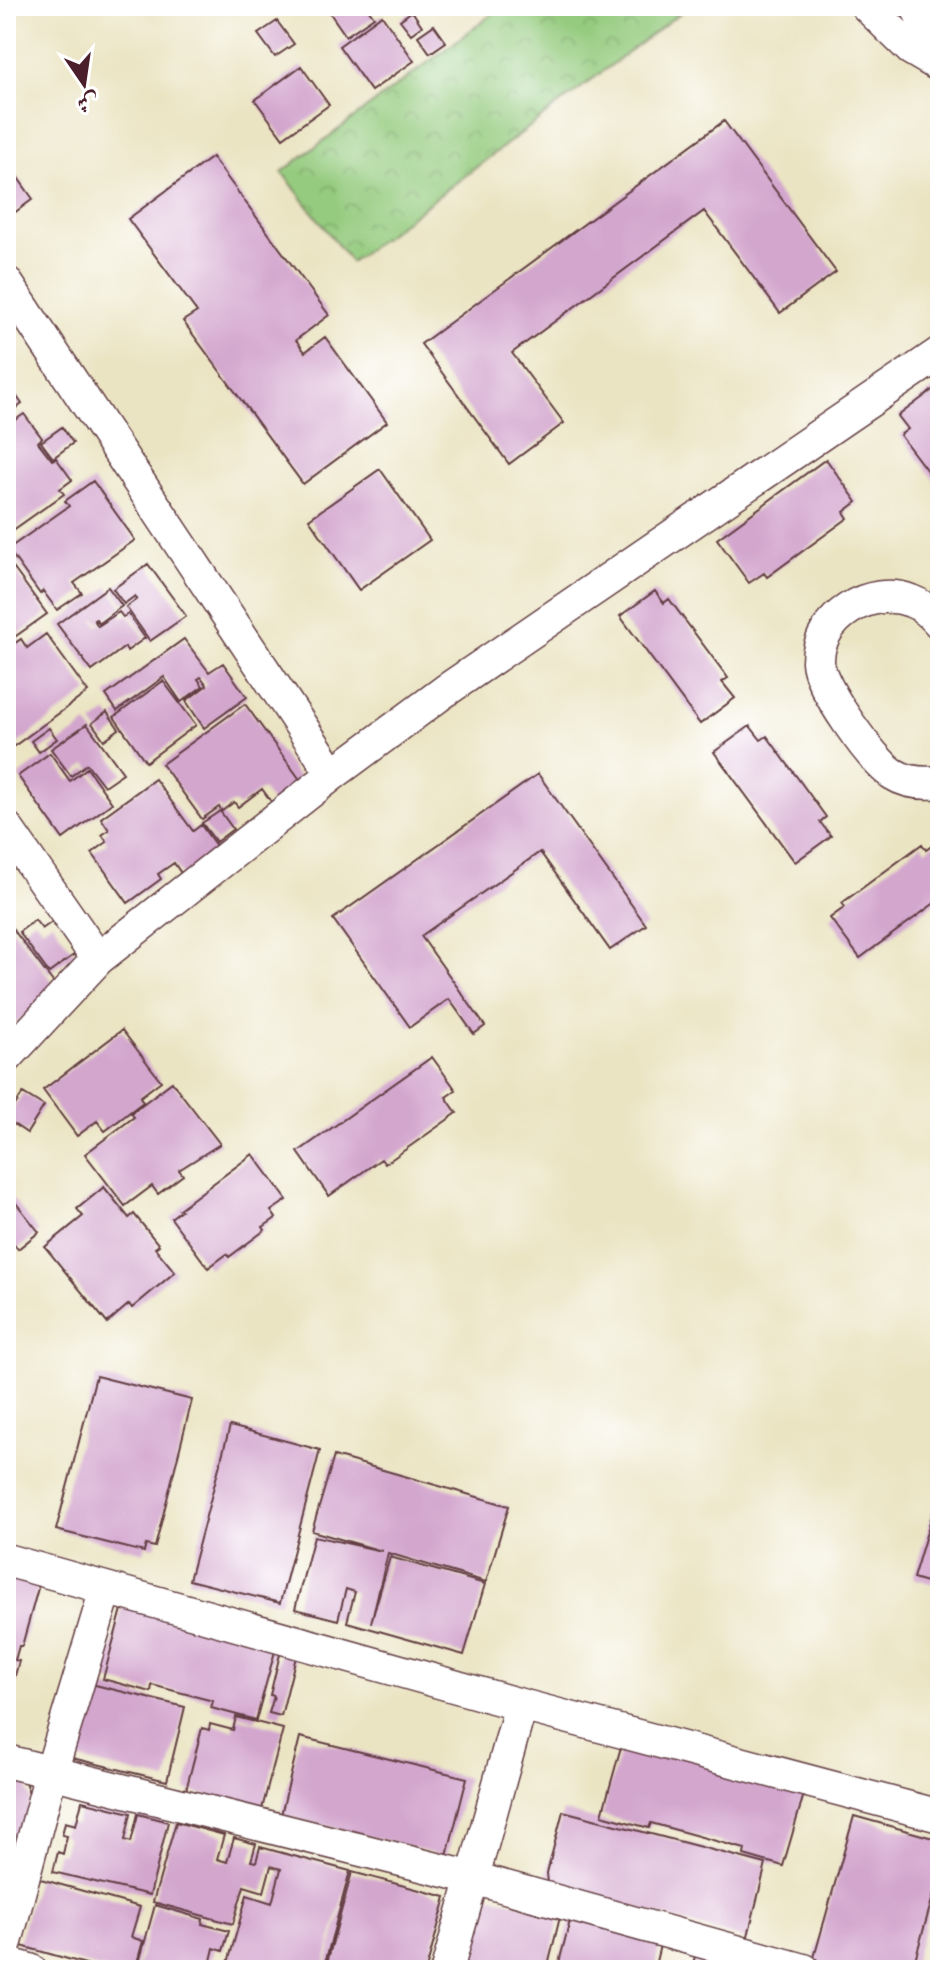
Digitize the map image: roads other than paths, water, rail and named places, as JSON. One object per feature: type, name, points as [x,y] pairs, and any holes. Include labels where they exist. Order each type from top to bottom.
[{"type":"street","points":[[867,6],[902,42],[940,66]]},
{"type":"street","points":[[916,6],[940,48]]},
{"type":"street","points":[[6,282],[333,774]]},
{"type":"street","points":[[6,1058],[98,959],[333,774],[445,691],[940,353]]},
{"type":"street","points":[[940,623],[931,613],[909,600],[877,597],[851,608],[831,623],[821,644],[818,661],[828,691],[878,762],[905,780],[940,782]]},
{"type":"street","points":[[6,827],[98,959]]},
{"type":"street","points":[[6,1560],[521,1705],[940,1816]]},
{"type":"street","points":[[6,1942],[51,1773],[106,1589]]},
{"type":"street","points":[[447,1970],[521,1705]]},
{"type":"street","points":[[6,1761],[473,1878],[804,1970]]},
{"type":"street","points":[[6,1963],[30,1970]]}]
